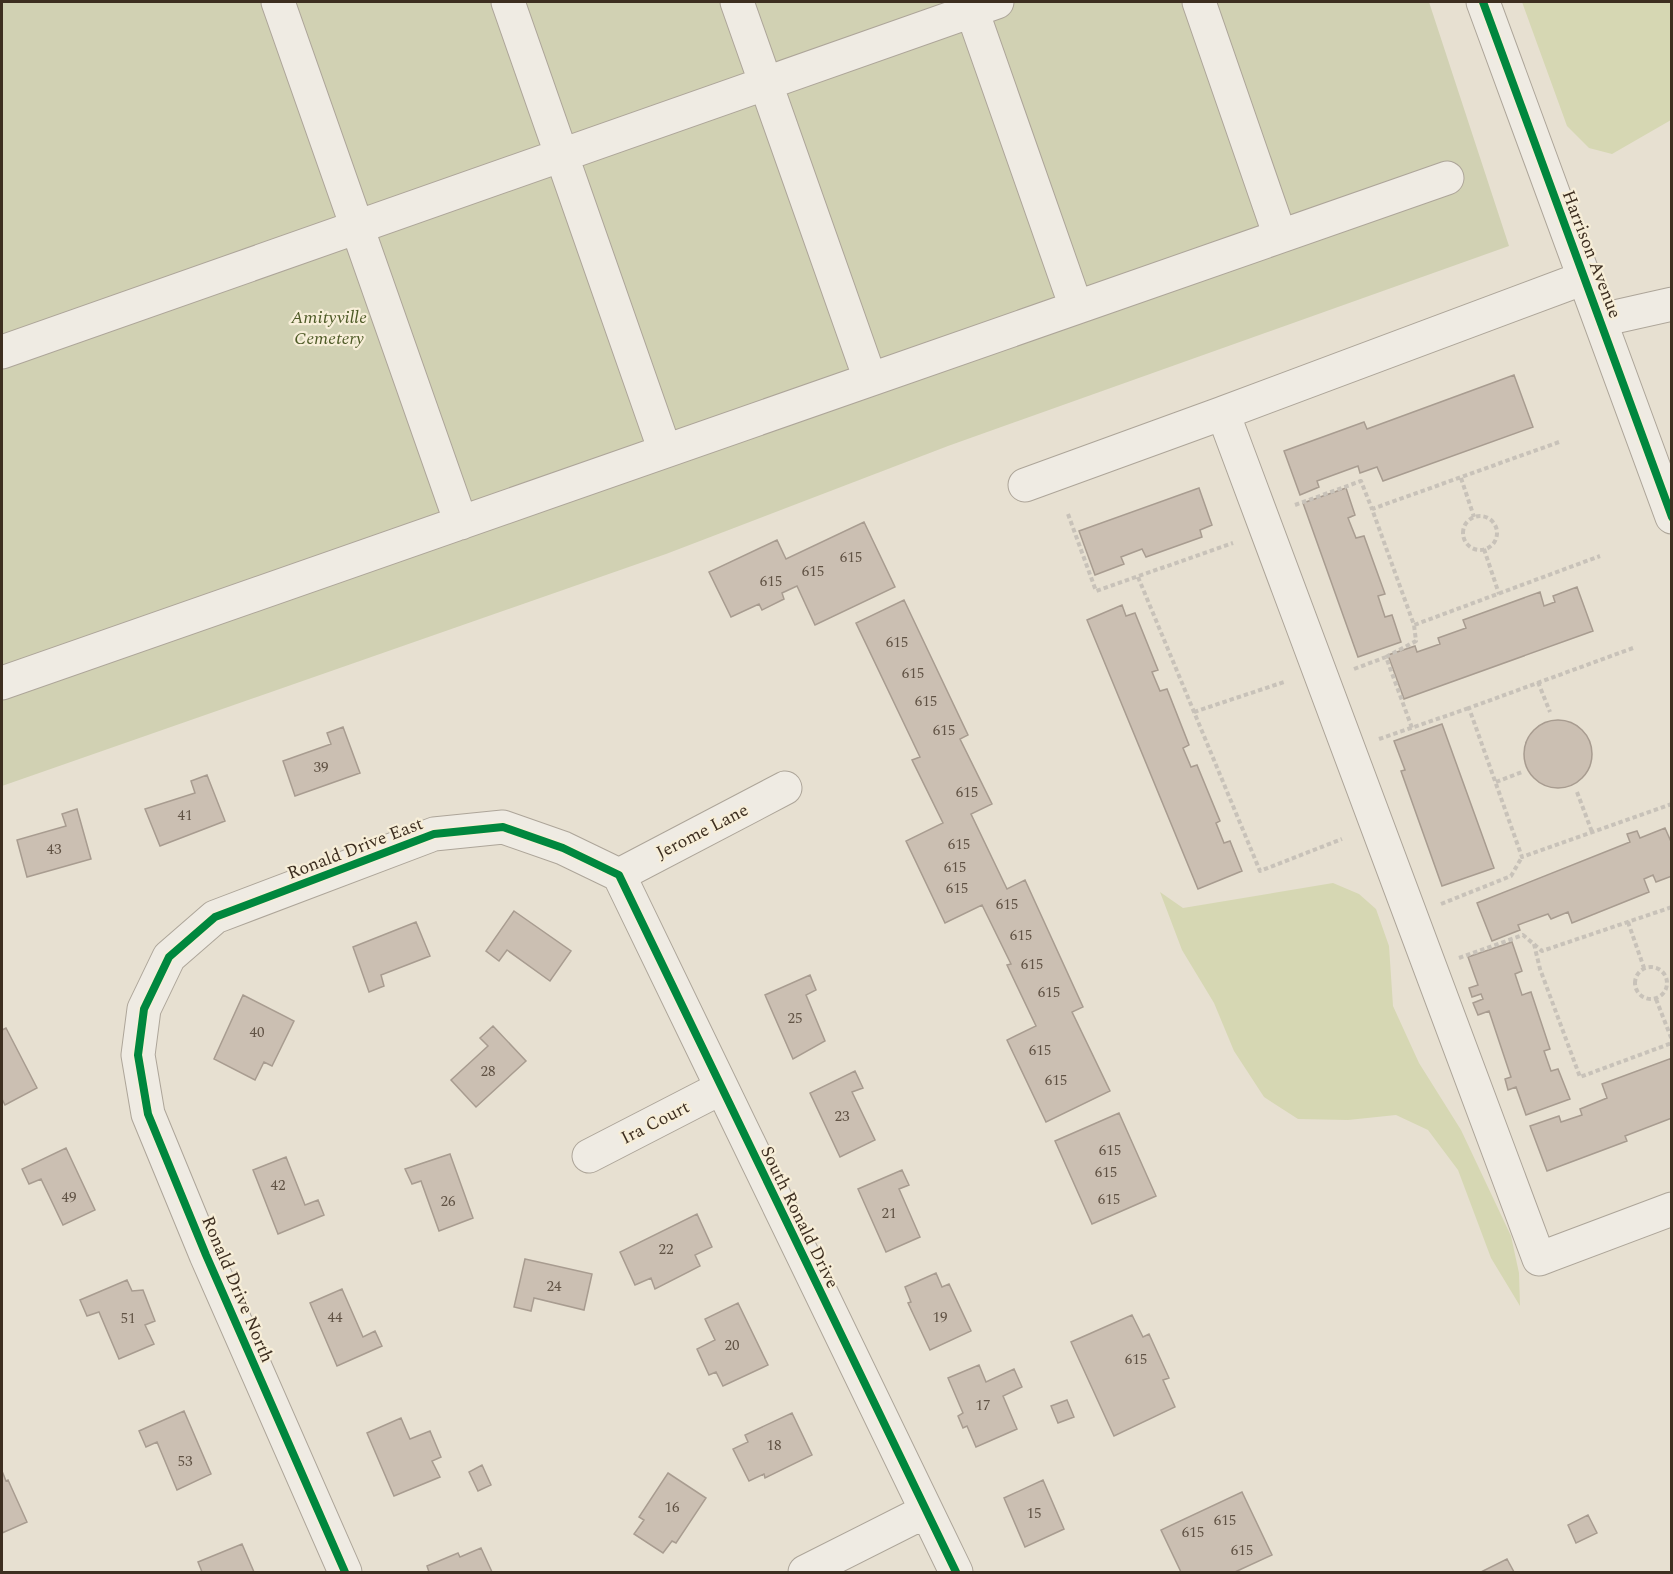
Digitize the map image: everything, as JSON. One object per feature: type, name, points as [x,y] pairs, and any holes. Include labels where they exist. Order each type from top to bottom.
[{"type":"street","points":[[278,2],[461,523]]},
{"type":"street","points":[[508,2],[665,452]]},
{"type":"street","points":[[737,2],[870,380]]},
{"type":"street","points":[[1199,2],[1280,236]]},
{"type":"street","name":"Harrison Avenue","points":[[1483,2],[1671,517]]},
{"type":"street","points":[[2,352],[766,83],[979,4],[1076,308]]},
{"type":"street","points":[[2,683],[1447,178]]},
{"type":"street","points":[[1025,485],[1584,278]]},
{"type":"street","points":[[1601,320],[1671,304]]},
{"type":"street","points":[[1223,413],[1539,1259],[1671,1209]]},
{"type":"street","name":"Jerome Lane","points":[[618,875],[785,788]]},
{"type":"street","name":"Ronald Drive East","points":[[144,1009],[170,957],[214,917],[434,834],[503,827],[563,848],[618,875]]},
{"type":"street","name":"South Ronald Drive","points":[[618,875],[956,1572]]},
{"type":"street","name":"Ronald Drive North","points":[[144,1009],[138,1054],[148,1114],[206,1256],[345,1572]]},
{"type":"street","name":"Ira Court","points":[[589,1156],[721,1088]]},
{"type":"street","points":[[805,1572],[926,1511]]},
{"type":"path","points":[[1372,509],[1559,442]]},
{"type":"path","points":[[1461,478],[1474,517]]},
{"type":"path","points":[[1295,505],[1361,481],[1414,625],[1416,641],[1386,657],[1354,669]]},
{"type":"path","points":[[1068,514],[1096,591],[1233,543]]},
{"type":"path","points":[[1474,517],[1485,517],[1496,528],[1496,539],[1484,549],[1473,548],[1465,540],[1464,529],[1474,517]]},
{"type":"path","points":[[1484,549],[1499,594]]},
{"type":"path","points":[[1414,625],[1600,556]]},
{"type":"path","points":[[1138,577],[1260,871],[1342,839]]},
{"type":"path","points":[[1379,739],[1633,648]]},
{"type":"path","points":[[1386,657],[1412,728]]},
{"type":"path","points":[[1194,712],[1284,682]]},
{"type":"path","points":[[1538,682],[1550,712]]},
{"type":"path","points":[[1469,708],[1522,857]]},
{"type":"path","points":[[1496,782],[1522,772]]},
{"type":"path","points":[[1577,792],[1592,832]]},
{"type":"path","points":[[1437,905],[1511,876],[1522,857],[1671,804]]},
{"type":"path","points":[[1456,960],[1523,935],[1542,951],[1671,908]]},
{"type":"path","points":[[1628,922],[1644,968]]},
{"type":"path","points":[[1534,944],[1540,969],[1580,1077],[1671,1042],[1656,999]]},
{"type":"path","points":[[1644,968],[1660,968],[1666,977],[1665,992],[1656,999],[1645,998],[1635,986],[1636,975],[1644,968]]},
{"type":"green space","name":"Amityville Cemetery","points":[[2,2],[1429,2],[1509,246],[948,446],[666,554],[2,786]]},
{"type":"green space","points":[[1522,2],[1671,2],[1671,120],[1612,154],[1589,148],[1567,126]]},
{"type":"green space","points":[[1333,883],[1359,894],[1376,909],[1389,946],[1393,1006],[1419,1063],[1461,1130],[1511,1236],[1519,1273],[1520,1306],[1491,1258],[1458,1170],[1428,1130],[1396,1115],[1348,1120],[1298,1119],[1264,1097],[1234,1051],[1214,1003],[1182,950],[1160,892],[1183,908]]},
{"type":"building","points":[[1514,375],[1533,427],[1383,481],[1377,467],[1360,473],[1358,466],[1317,481],[1319,487],[1300,495],[1284,451],[1364,422],[1367,429]]},
{"type":"building","points":[[1199,488],[1212,525],[1200,530],[1202,537],[1146,557],[1142,549],[1121,557],[1124,564],[1095,575],[1079,531]]},
{"type":"building","points":[[1346,488],[1355,515],[1348,518],[1356,538],[1364,536],[1385,594],[1378,596],[1385,617],[1392,615],[1401,642],[1358,657],[1303,503]]},
{"type":"building","points":[[864,522],[895,587],[815,625],[797,586],[782,593],[784,599],[762,610],[759,604],[731,617],[709,572],[777,540],[786,559]]},
{"type":"building","points":[[1577,587],[1593,631],[1404,699],[1388,655],[1415,646],[1417,652],[1440,644],[1438,638],[1466,628],[1463,620],[1540,592],[1544,606],[1555,602],[1553,596]]},
{"type":"building","points":[[904,600],[968,735],[960,739],[992,804],[971,814],[1007,889],[1025,880],[1083,1007],[1072,1012],[1110,1091],[1046,1122],[1007,1040],[1036,1026],[1007,965],[1011,964],[982,905],[945,923],[906,841],[943,823],[912,760],[920,757],[856,623]]},
{"type":"building","points":[[1122,605],[1126,616],[1135,613],[1158,670],[1152,672],[1160,691],[1167,689],[1189,745],[1183,748],[1191,767],[1197,765],[1220,821],[1216,823],[1224,843],[1230,841],[1242,871],[1198,889],[1087,620]]},
{"type":"building","points":[[1551,720],[1565,720],[1577,725],[1587,735],[1592,754],[1587,773],[1577,783],[1565,788],[1551,788],[1539,783],[1529,773],[1524,761],[1524,747],[1529,735],[1539,725]]},
{"type":"building","points":[[1442,724],[1494,868],[1442,886],[1401,771],[1405,770],[1394,741]]},
{"type":"building","points":[[343,727],[360,773],[295,796],[283,761],[331,744],[327,733]]},
{"type":"building","points":[[207,775],[225,821],[160,846],[145,809],[195,793],[191,781]]},
{"type":"building","points":[[77,809],[91,859],[27,877],[17,840],[66,826],[62,814]]},
{"type":"building","points":[[1665,828],[1672,844],[1672,876],[1656,882],[1653,875],[1644,879],[1649,892],[1572,923],[1568,912],[1551,919],[1548,914],[1518,925],[1520,930],[1492,941],[1477,903],[1630,842],[1627,834],[1637,831],[1640,838]]},
{"type":"building","points":[[514,911],[571,951],[550,981],[507,950],[499,961],[486,951]]},
{"type":"building","points":[[416,922],[430,956],[381,975],[384,986],[369,992],[353,947]]},
{"type":"building","points":[[1512,942],[1522,971],[1515,974],[1522,995],[1531,992],[1550,1049],[1544,1051],[1551,1071],[1558,1069],[1570,1099],[1526,1115],[1516,1087],[1508,1090],[1505,1079],[1511,1077],[1489,1011],[1478,1015],[1473,1003],[1483,999],[1481,994],[1472,997],[1469,988],[1478,985],[1468,957]]},
{"type":"building","points":[[810,975],[816,990],[806,995],[825,1041],[793,1059],[765,995]]},
{"type":"building","points":[[243,995],[294,1021],[272,1066],[264,1062],[255,1080],[214,1059]]},
{"type":"building","points":[[493,1026],[526,1061],[476,1107],[451,1080],[488,1046],[480,1038]]},
{"type":"building","points":[[6,1028],[37,1088],[5,1105],[2,1099],[2,1030]]},
{"type":"building","points":[[1672,1058],[1672,1118],[1625,1136],[1627,1141],[1547,1171],[1530,1126],[1559,1116],[1561,1122],[1582,1115],[1580,1109],[1607,1098],[1602,1084]]},
{"type":"building","points":[[855,1071],[863,1088],[852,1092],[875,1140],[840,1157],[810,1093]]},
{"type":"building","points":[[1119,1113],[1156,1196],[1092,1224],[1055,1141]]},
{"type":"building","points":[[66,1148],[95,1210],[63,1225],[41,1179],[29,1184],[22,1169]]},
{"type":"building","points":[[450,1154],[473,1218],[439,1231],[421,1181],[412,1184],[405,1169]]},
{"type":"building","points":[[286,1157],[305,1205],[318,1200],[324,1215],[278,1234],[253,1170]]},
{"type":"building","points":[[902,1170],[909,1185],[899,1189],[920,1237],[886,1252],[858,1189]]},
{"type":"building","points":[[697,1214],[712,1247],[695,1255],[700,1266],[655,1289],[651,1278],[635,1285],[620,1252]]},
{"type":"building","points":[[525,1259],[592,1274],[584,1310],[534,1298],[531,1311],[514,1307]]},
{"type":"building","points":[[936,1273],[942,1287],[949,1284],[971,1331],[930,1350],[908,1303],[911,1302],[905,1287]]},
{"type":"building","points":[[127,1280],[132,1291],[143,1290],[155,1321],[145,1325],[154,1344],[119,1359],[99,1312],[87,1316],[80,1300]]},
{"type":"building","points":[[342,1289],[363,1337],[375,1331],[382,1346],[337,1366],[310,1303]]},
{"type":"building","points":[[738,1303],[768,1365],[723,1386],[716,1372],[709,1375],[697,1349],[715,1340],[705,1319]]},
{"type":"building","points":[[1132,1315],[1143,1337],[1149,1334],[1169,1378],[1163,1380],[1175,1407],[1114,1436],[1071,1342]]},
{"type":"building","points":[[979,1365],[986,1382],[1014,1369],[1022,1387],[1003,1396],[1017,1429],[976,1447],[967,1426],[963,1428],[958,1416],[963,1413],[948,1378]]},
{"type":"building","points":[[1067,1400],[1074,1417],[1058,1423],[1051,1406]]},
{"type":"building","points":[[184,1411],[211,1474],[177,1490],[157,1442],[146,1447],[139,1431]]},
{"type":"building","points":[[792,1413],[812,1455],[765,1478],[764,1474],[749,1481],[733,1449],[748,1442],[745,1435]]},
{"type":"building","points":[[401,1418],[410,1439],[430,1431],[441,1457],[432,1461],[440,1477],[394,1496],[367,1433]]},
{"type":"building","points":[[482,1465],[491,1485],[478,1491],[469,1472]]},
{"type":"building","points":[[2,1471],[27,1522],[2,1533]]},
{"type":"building","points":[[668,1473],[706,1498],[676,1543],[672,1541],[663,1553],[634,1534],[644,1520],[639,1517]]},
{"type":"building","points":[[1043,1480],[1064,1529],[1025,1547],[1004,1498]]},
{"type":"building","points":[[1242,1492],[1272,1555],[1235,1572],[1181,1572],[1161,1530]]},
{"type":"building","points":[[1588,1515],[1597,1533],[1576,1543],[1568,1525]]},
{"type":"building","points":[[242,1544],[254,1572],[202,1572],[198,1562]]},
{"type":"building","points":[[481,1548],[492,1572],[429,1572],[427,1566],[458,1553],[460,1557]]},
{"type":"building","points":[[1507,1559],[1514,1572],[1481,1572]]},
{"type":"cycle path","points":[[1483,2],[1672,517]]},
{"type":"cycle path","points":[[345,1572],[206,1255],[148,1114],[138,1055],[144,1009],[169,957],[215,917],[434,834],[503,827],[563,848],[619,875],[956,1572]]}]
